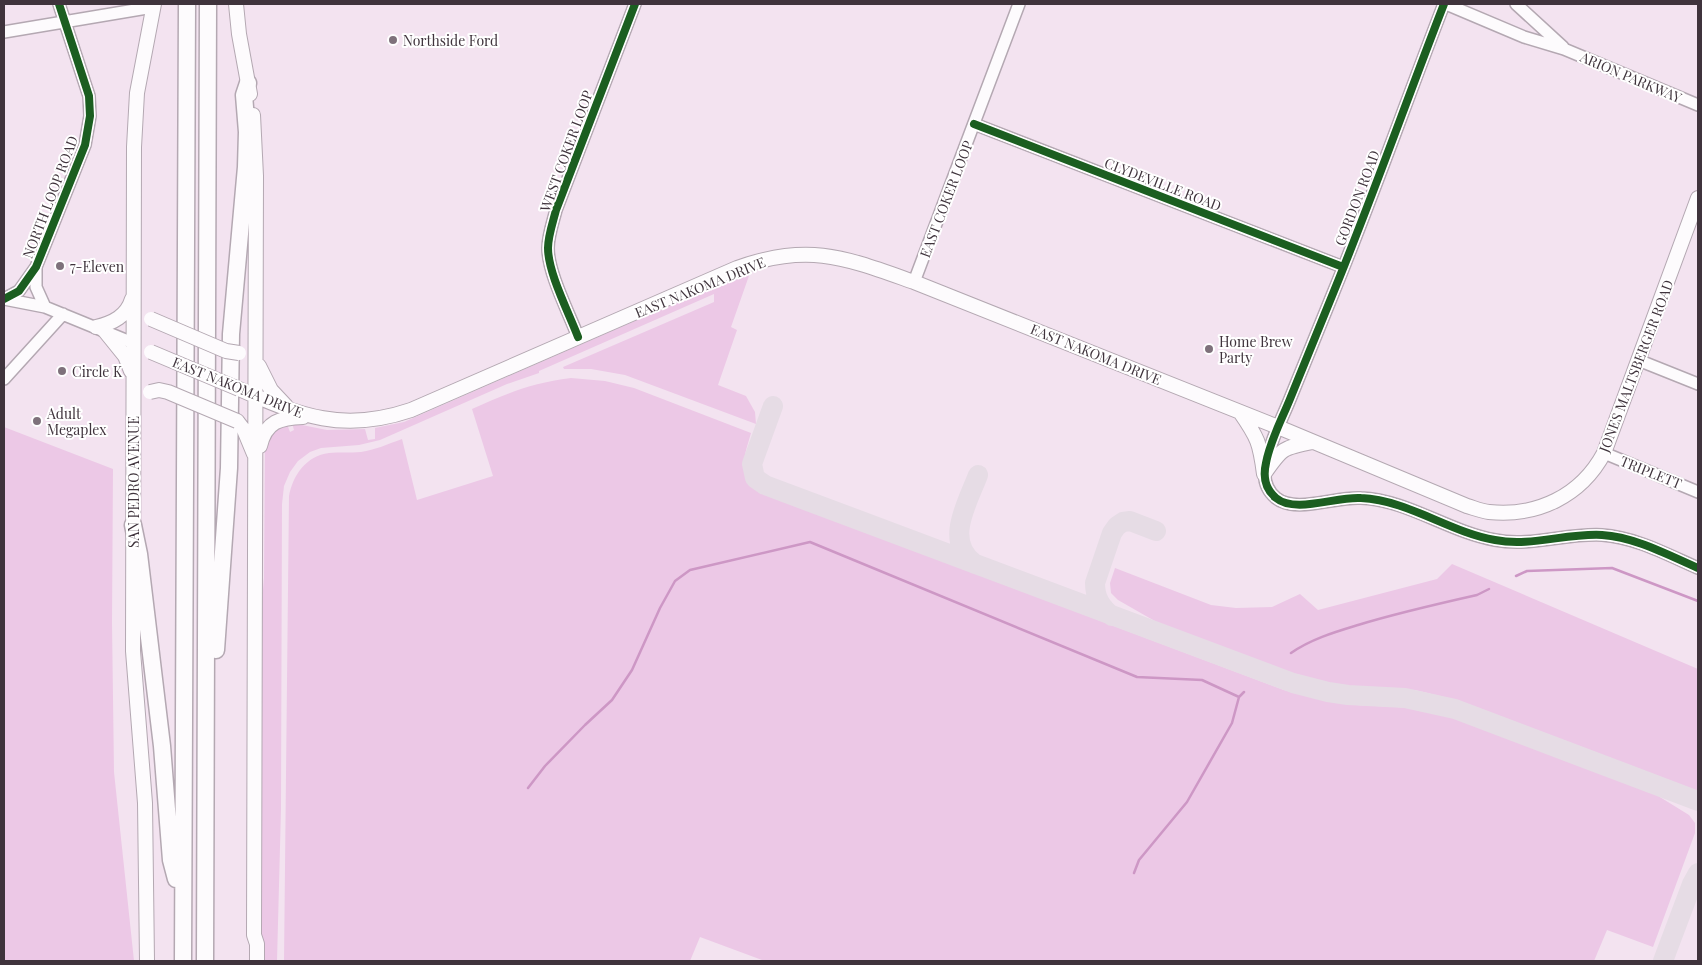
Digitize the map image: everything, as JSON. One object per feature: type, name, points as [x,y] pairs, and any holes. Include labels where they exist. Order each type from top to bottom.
[{"type":"highway","points":[[183,961],[187,4]]},
{"type":"highway","points":[[206,961],[208,4]]},
{"type":"highway","points":[[206,689],[216,647],[227,492],[231,334],[246,167],[247,132],[244,95],[248,83]]},
{"type":"highway","points":[[132,525],[139,554],[162,746],[171,860],[182,900]]},
{"type":"main road","points":[[236,4],[239,34],[254,123],[256,150],[257,397],[254,935],[256,961]]},
{"type":"main road","name":"SAN PEDRO AVENUE","points":[[147,961],[145,808],[133,651],[134,120],[140,73],[154,5]]},
{"type":"main road","name":"JONES MALTSBERGER ROAD","points":[[1511,513],[1547,506],[1567,494],[1591,474],[1604,453],[1698,198]]},
{"type":"main road","name":"EAST NAKOMA DRIVE","points":[[133,343],[290,410],[310,416],[346,422],[378,419],[419,406],[737,268],[771,258],[807,254],[843,258],[914,282],[1278,427],[1467,506],[1487,512],[1511,513]]},
{"type":"main road","points":[[133,296],[141,310],[151,319],[226,351],[239,353],[248,349],[256,337]]},
{"type":"main road","points":[[133,296],[127,310],[121,317],[100,328],[127,360],[133,380]]},
{"type":"main road","points":[[256,359],[266,383],[277,398],[290,410]]},
{"type":"main road","points":[[133,411],[150,392],[160,390],[168,392],[237,422],[244,430],[256,459]]},
{"type":"main road","points":[[1240,412],[1256,434],[1261,448],[1264,474]]},
{"type":"main road","points":[[256,459],[263,436],[272,424],[288,417],[310,416]]},
{"type":"main road","points":[[1264,474],[1279,452],[1289,447],[1313,442]]},
{"type":"main road","points":[[249,961],[250,944],[254,935]]},
{"type":"street","name":"NORTH LOOP ROAD","points":[[4,299],[19,291],[36,266],[85,144],[89,126],[89,96],[59,4]]},
{"type":"street","name":"WEST COKER LOOP","points":[[578,337],[553,273],[548,248],[551,229],[559,202],[635,4]]},
{"type":"street","name":"EAST COKER LOOP","points":[[914,282],[1020,4]]},
{"type":"street","name":"ARION PARKWAY","points":[[1445,4],[1524,37],[1564,49],[1698,105]]},
{"type":"street","name":"GORDON ROAD","points":[[1264,474],[1266,460],[1278,427],[1343,267],[1445,4]]},
{"type":"street","name":"ARION PARKWAY","points":[[1516,4],[1564,49]]},
{"type":"street","points":[[4,32],[154,5]]},
{"type":"street","name":"CLYDEVILLE ROAD","points":[[974,124],[1343,267]]},
{"type":"street","name":"NORTH LOOP ROAD","points":[[36,266],[36,287],[44,307]]},
{"type":"street","name":"EAST NAKOMA DRIVE","points":[[4,299],[44,307],[100,328],[133,343]]},
{"type":"street","points":[[4,379],[63,314]]},
{"type":"street","points":[[1638,360],[1698,384]]},
{"type":"street","name":"TRIPLETT","points":[[1604,453],[1698,492]]},
{"type":"street","points":[[1264,474],[1265,481],[1274,497],[1290,505],[1305,505],[1348,498],[1373,499],[1393,503],[1468,533],[1497,540],[1527,542],[1579,536],[1602,535],[1618,537],[1698,568]]},
{"type":"shaded area","points":[[751,270],[731,327],[737,330],[718,385],[746,396],[755,412],[756,424],[625,375],[591,369],[564,369],[563,367],[714,302],[714,294],[539,371],[539,373],[507,384],[380,440],[359,445],[321,448],[310,452],[298,461],[290,472],[284,486],[282,504],[281,809],[277,961],[259,961],[259,636],[264,578],[265,442],[277,427],[279,428],[287,424],[290,432],[294,430],[292,423],[327,430],[365,429],[368,440],[375,439],[375,428],[404,422]]},
{"type":"shaded area","points":[[571,378],[605,381],[634,388],[751,433],[744,464],[747,477],[759,492],[1284,690],[1315,698],[1356,705],[1416,708],[1448,716],[1655,794],[1689,815],[1695,823],[1695,833],[1653,947],[1607,930],[1594,961],[765,961],[700,937],[690,961],[284,961],[289,496],[297,474],[307,462],[321,455],[366,451],[402,439],[417,500],[493,476],[472,409],[520,389]]},
{"type":"shaded area","points":[[4,427],[113,469],[112,623],[114,772],[134,961],[4,961]]},
{"type":"shaded area","points":[[1452,564],[1698,669],[1698,791],[1460,701],[1415,690],[1367,689],[1328,685],[1295,675],[1167,628],[1118,600],[1111,593],[1110,583],[1115,568],[1211,605],[1236,608],[1272,607],[1300,594],[1318,610],[1437,579]]},
{"type":"waterway","points":[[528,788],[545,766],[612,700],[632,670],[660,608],[675,581],[690,570],[810,542],[1137,677],[1202,680],[1239,697]]},
{"type":"waterway","points":[[1516,576],[1527,571],[1612,568],[1698,601]]},
{"type":"waterway","points":[[1291,653],[1315,640],[1341,630],[1477,595],[1489,589]]},
{"type":"waterway","points":[[1134,873],[1139,860],[1187,802],[1232,723],[1239,697],[1244,692]]},
{"type":"taxiway","points":[[773,406],[752,464],[755,478],[765,485],[1293,683],[1328,692],[1405,698],[1455,709],[1698,801]]},
{"type":"taxiway","points":[[975,564],[966,555],[961,545],[959,533],[964,509],[978,475]]},
{"type":"taxiway","points":[[1112,616],[1099,602],[1095,583],[1112,533],[1117,526],[1123,522],[1130,521],[1156,531]]},
{"type":"taxiway","points":[[1663,961],[1692,884],[1698,873]]},
{"type":"cycle path","points":[[4,299],[19,291],[36,267],[85,145],[90,116],[89,96],[59,4]]},
{"type":"cycle path","points":[[578,337],[551,269],[548,248],[549,239],[556,210],[635,4]]},
{"type":"cycle path","points":[[1444,4],[1348,255],[1296,386],[1273,438],[1265,468],[1265,477],[1269,491],[1284,503],[1305,505],[1351,498],[1378,500],[1412,510],[1478,536],[1508,542],[1589,535],[1614,536],[1651,547],[1698,568]]},
{"type":"cycle path","points":[[974,124],[1343,267]]},
{"type":"place","name":"Northside Ford","points":[[393,40]]},
{"type":"place","name":"7-Eleven","points":[[60,266]]},
{"type":"place","name":"Home Brew Party","points":[[1209,349]]},
{"type":"place","name":"Circle K","points":[[62,371]]},
{"type":"place","name":"Adult Megaplex","points":[[37,421]]}]
